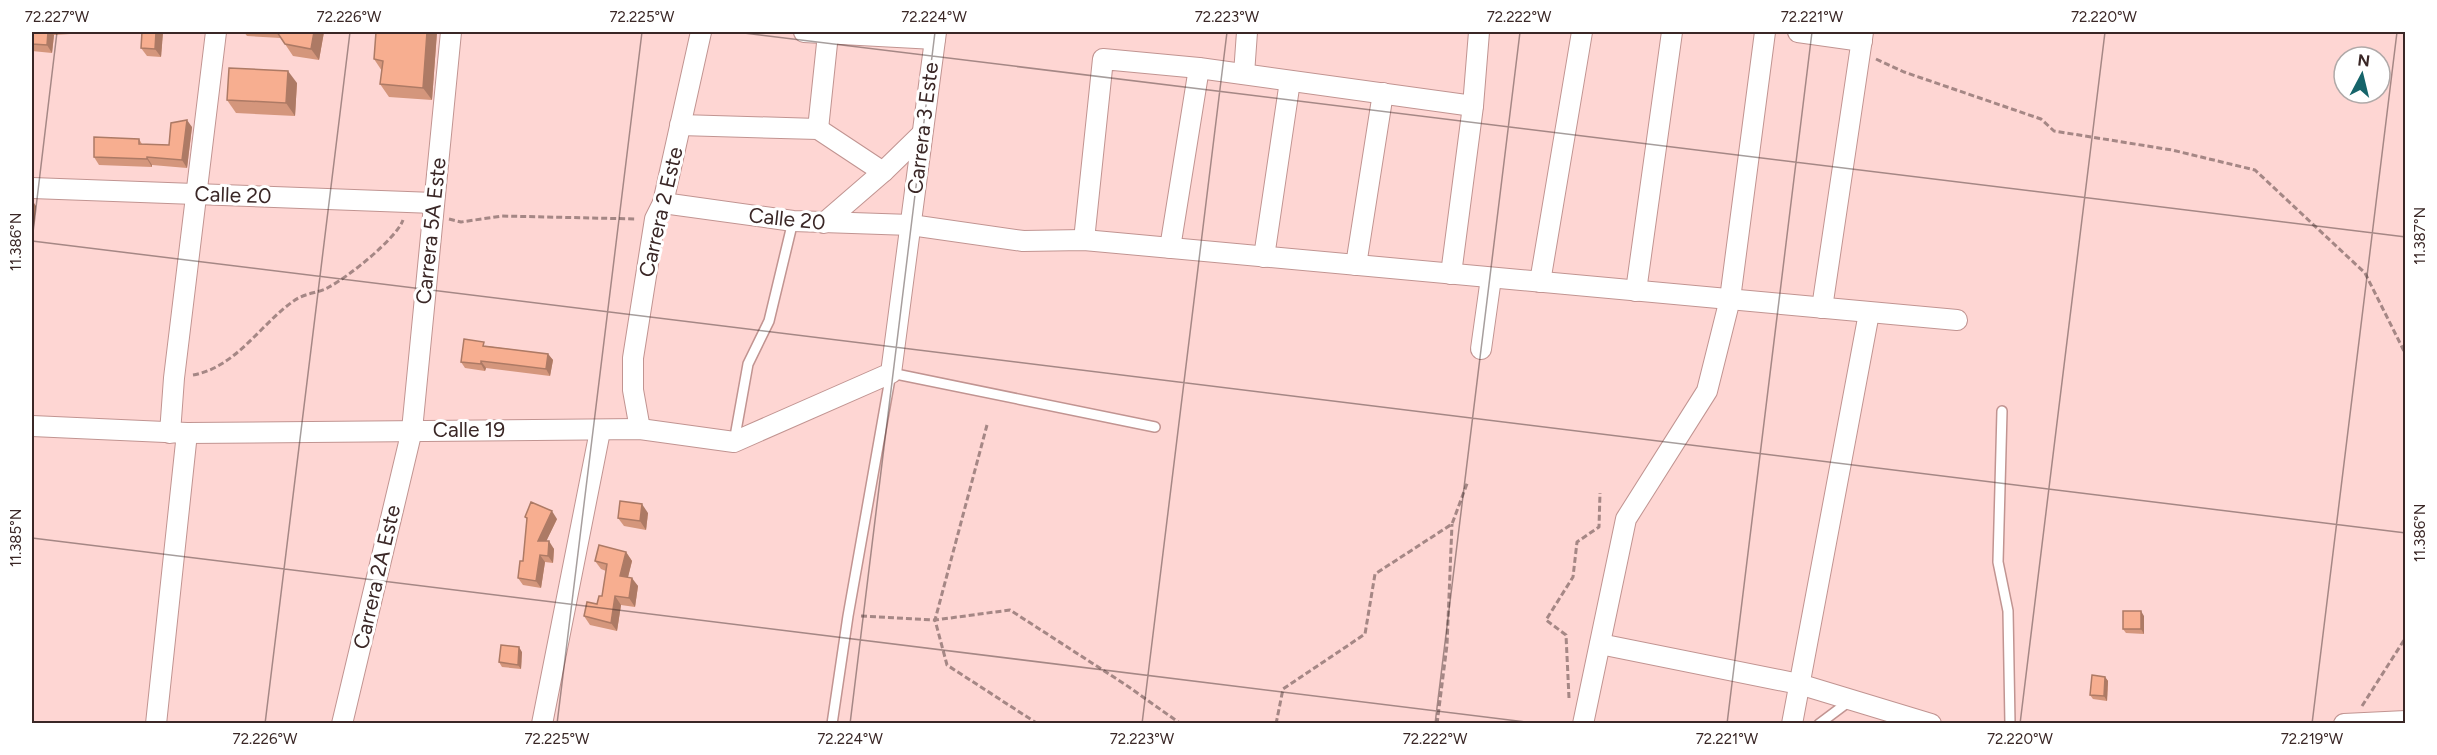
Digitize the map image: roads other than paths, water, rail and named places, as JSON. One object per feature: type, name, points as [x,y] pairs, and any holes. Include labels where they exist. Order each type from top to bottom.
[{"type":"street","points":[[156,723],[179,433],[174,378],[216,32]]},
{"type":"street","name":"Carrera 5A Este","points":[[412,430],[451,32]]},
{"type":"street","name":"Carrera 2 Este","points":[[640,429],[633,390],[633,358],[659,211],[701,32]]},
{"type":"street","points":[[804,32],[935,35]]},
{"type":"street","points":[[1244,74],[1247,32]]},
{"type":"street","points":[[1451,274],[1473,106],[1479,32]]},
{"type":"street","points":[[1540,282],[1582,32]]},
{"type":"street","points":[[1636,291],[1672,32]]},
{"type":"street","points":[[1583,723],[1626,519],[1707,392],[1730,300],[1765,32]]},
{"type":"street","points":[[1798,32],[1862,41],[1822,308]]},
{"type":"street","points":[[818,129],[828,34]]},
{"type":"street","name":"Carrera 3 Este","points":[[891,373],[935,35]]},
{"type":"street","points":[[1084,240],[1103,59],[1199,68],[1473,106]]},
{"type":"street","points":[[1170,248],[1199,68]]},
{"type":"street","points":[[1264,257],[1290,81]]},
{"type":"street","points":[[1356,265],[1383,93]]},
{"type":"street","points":[[680,125],[818,129],[883,172]]},
{"type":"street","points":[[824,223],[883,172],[922,134]]},
{"type":"street","name":"Calle 20","points":[[32,188],[411,202],[434,209]]},
{"type":"street","name":"Calle 20","points":[[659,211],[824,223],[912,225],[1023,241],[1084,240],[1957,320]]},
{"type":"street","points":[[1480,350],[1491,278]]},
{"type":"street","points":[[1792,723],[1869,313]]},
{"type":"street","points":[[734,442],[891,373]]},
{"type":"street","name":"Calle 19","points":[[32,426],[179,433],[640,429],[734,442]]},
{"type":"street","name":"Carrera 2A Este","points":[[342,723],[412,430]]},
{"type":"street","points":[[542,723],[600,431]]},
{"type":"street","points":[[1600,644],[1798,684],[1931,723]]},
{"type":"street","points":[[2348,723],[2406,721]]},
{"type":"lane","points":[[734,442],[748,364],[769,321],[793,221]]},
{"type":"lane","points":[[832,723],[848,616],[891,373],[1155,427]]},
{"type":"lane","points":[[2002,411],[1998,562],[2008,611],[2010,723]]},
{"type":"lane","points":[[1819,723],[1852,700]]}]
